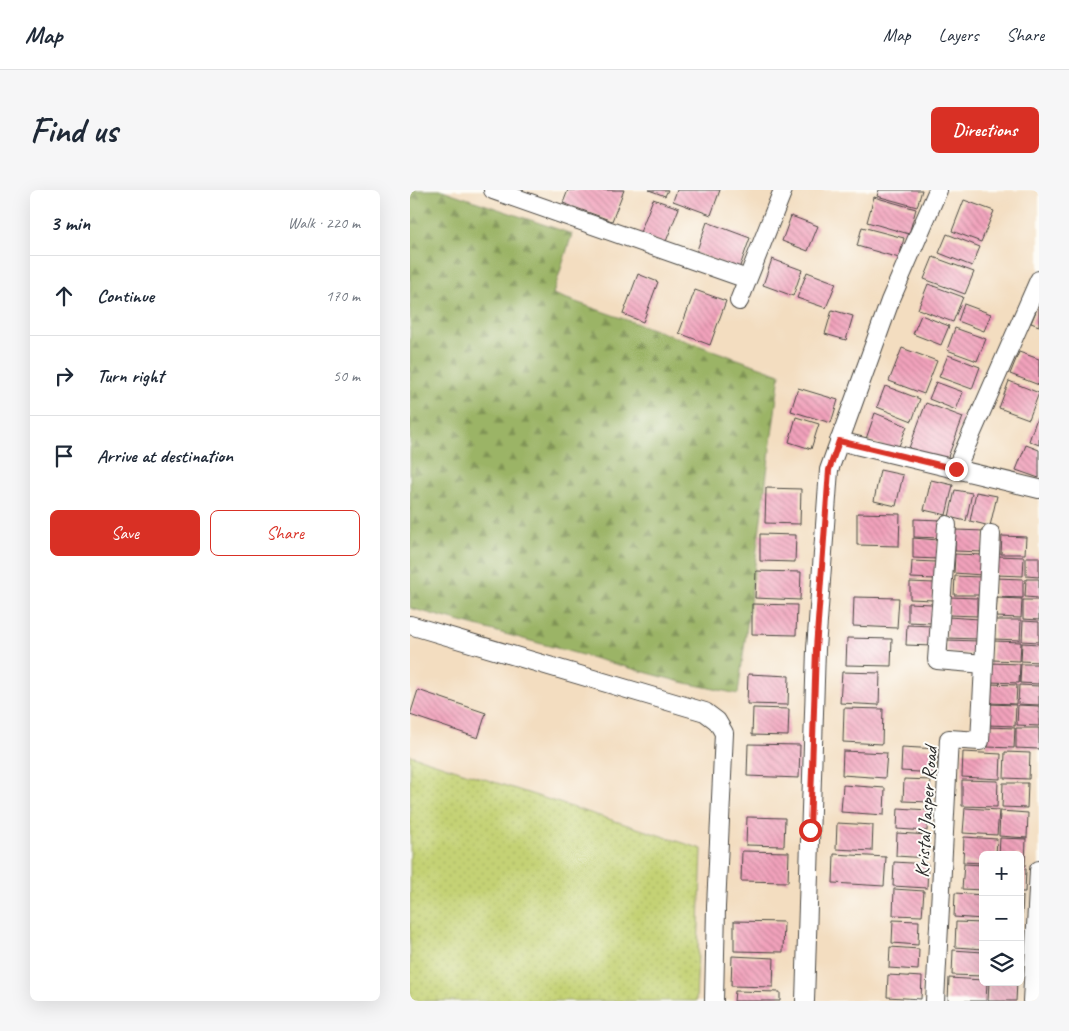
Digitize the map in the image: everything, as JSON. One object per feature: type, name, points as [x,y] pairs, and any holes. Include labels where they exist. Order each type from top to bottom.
[{"type":"street","points":[[493,190],[748,279]]},
{"type":"street","points":[[805,1001],[816,649],[829,470],[890,301],[938,190]]},
{"type":"street","points":[[739,301],[777,192]]},
{"type":"street","points":[[956,469],[1039,280]]},
{"type":"street","points":[[839,441],[1039,489]]},
{"type":"street","points":[[947,525],[936,660],[984,664]]},
{"type":"street","name":"Kristal Jasper Road","points":[[936,1001],[949,739],[980,741],[990,534]]},
{"type":"street","points":[[410,625],[705,712],[717,721],[724,733],[714,1001]]},
{"type":"street","points":[[1032,1001],[1039,870]]},
{"type":"green space","points":[[410,190],[442,190],[572,234],[553,294],[780,374],[738,694],[681,682],[410,608]]},
{"type":"green space","points":[[410,755],[702,849],[696,1001],[410,1001]]},
{"type":"building","points":[[568,190],[624,190],[612,221],[563,203]]},
{"type":"building","points":[[649,190],[668,190],[665,196]]},
{"type":"building","points":[[677,190],[720,190],[711,215],[673,201]]},
{"type":"building","points":[[879,190],[922,190],[917,207],[877,196]]},
{"type":"building","points":[[874,197],[916,209],[909,234],[867,222]]},
{"type":"building","points":[[653,199],[679,208],[665,244],[639,235]]},
{"type":"building","points":[[964,200],[994,211],[981,242],[952,231]]},
{"type":"building","points":[[791,216],[818,226],[808,251],[782,241]]},
{"type":"building","points":[[707,222],[750,238],[739,269],[696,253]]},
{"type":"building","points":[[862,227],[904,238],[899,258],[857,246]]},
{"type":"building","points":[[947,234],[980,247],[972,266],[939,253]]},
{"type":"building","points":[[933,257],[974,272],[965,294],[924,279]]},
{"type":"building","points":[[772,259],[802,270],[793,296],[763,285]]},
{"type":"building","points":[[807,272],[836,283],[826,308],[797,298]]},
{"type":"building","points":[[638,274],[658,282],[643,322],[623,314]]},
{"type":"building","points":[[928,284],[963,297],[953,322],[918,309]]},
{"type":"building","points":[[695,290],[726,301],[710,345],[679,333]]},
{"type":"building","points":[[964,304],[991,314],[984,331],[958,321]]},
{"type":"building","points":[[1039,304],[1039,326],[1031,323]]},
{"type":"building","points":[[832,310],[853,316],[846,340],[825,334]]},
{"type":"building","points":[[921,315],[949,326],[941,345],[913,334]]},
{"type":"building","points":[[955,328],[986,339],[977,361],[947,350]]},
{"type":"building","points":[[902,348],[937,361],[924,394],[889,381]]},
{"type":"building","points":[[1019,352],[1039,359],[1039,385],[1010,374]]},
{"type":"building","points":[[948,355],[980,367],[972,389],[939,377]]},
{"type":"building","points":[[1009,381],[1039,393],[1029,419],[999,408]]},
{"type":"building","points":[[936,382],[963,392],[956,410],[929,399]]},
{"type":"building","points":[[885,386],[920,399],[912,421],[877,407]]},
{"type":"building","points":[[798,388],[838,400],[831,423],[791,411]]},
{"type":"building","points":[[926,403],[963,417],[946,462],[909,448]]},
{"type":"building","points":[[875,413],[907,426],[897,451],[866,439]]},
{"type":"building","points":[[796,417],[819,424],[811,449],[789,442]]},
{"type":"building","points":[[1037,418],[1039,419],[1039,445],[1029,441]]},
{"type":"building","points":[[1026,445],[1039,450],[1039,478],[1016,470]]},
{"type":"building","points":[[880,470],[903,475],[896,506],[874,501]]},
{"type":"building","points":[[931,480],[953,485],[946,515],[924,510]]},
{"type":"building","points":[[766,488],[801,489],[800,524],[765,523]]},
{"type":"building","points":[[955,490],[972,493],[966,521],[949,517]]},
{"type":"building","points":[[976,492],[997,496],[990,526],[970,521]]},
{"type":"building","points":[[857,513],[900,514],[899,546],[857,545]]},
{"type":"building","points":[[914,519],[941,520],[940,538],[914,537]]},
{"type":"building","points":[[956,530],[984,531],[983,552],[955,551]]},
{"type":"building","points":[[760,534],[796,535],[795,562],[760,561]]},
{"type":"building","points":[[1002,536],[1026,537],[1025,554],[1001,554]]},
{"type":"building","points":[[913,538],[938,540],[938,559],[913,558]]},
{"type":"building","points":[[955,554],[983,555],[982,575],[954,573]]},
{"type":"building","points":[[997,556],[1024,557],[1023,576],[996,575]]},
{"type":"building","points":[[1026,557],[1039,557],[1039,577],[1026,576]]},
{"type":"building","points":[[912,561],[936,562],[936,579],[911,578]]},
{"type":"building","points":[[756,571],[801,572],[800,600],[755,598]]},
{"type":"building","points":[[955,576],[981,577],[980,595],[954,595]]},
{"type":"building","points":[[996,578],[1023,579],[1023,598],[996,597]]},
{"type":"building","points":[[1026,579],[1039,579],[1039,598],[1025,597]]},
{"type":"building","points":[[910,582],[934,583],[933,600],[910,599]]},
{"type":"building","points":[[854,597],[899,598],[897,628],[853,626]]},
{"type":"building","points":[[949,597],[977,598],[977,616],[949,615]]},
{"type":"building","points":[[997,598],[1022,599],[1021,618],[996,617]]},
{"type":"building","points":[[1023,600],[1039,600],[1039,620],[1023,619]]},
{"type":"building","points":[[908,603],[932,604],[931,623],[908,622]]},
{"type":"building","points":[[752,604],[797,605],[796,635],[752,634]]},
{"type":"building","points":[[948,617],[979,619],[979,639],[947,638]]},
{"type":"building","points":[[994,620],[1021,620],[1020,640],[994,639]]},
{"type":"building","points":[[1023,621],[1039,622],[1039,642],[1022,641]]},
{"type":"building","points":[[907,625],[933,626],[932,646],[906,645]]},
{"type":"building","points":[[847,638],[892,639],[891,666],[846,665]]},
{"type":"building","points":[[947,640],[978,641],[978,654],[947,652]]},
{"type":"building","points":[[993,641],[1021,642],[1020,661],[992,660]]},
{"type":"building","points":[[1022,643],[1039,644],[1039,662],[1021,661]]},
{"type":"building","points":[[990,663],[1020,664],[1019,683],[990,682]]},
{"type":"building","points":[[1021,664],[1039,664],[1039,684],[1020,683]]},
{"type":"building","points":[[842,672],[880,673],[879,705],[840,703]]},
{"type":"building","points":[[748,674],[789,676],[788,705],[747,704]]},
{"type":"building","points":[[990,684],[1017,685],[1016,704],[989,703]]},
{"type":"building","points":[[1019,685],[1039,686],[1039,705],[1018,704]]},
{"type":"building","points":[[418,690],[486,713],[478,738],[410,715]]},
{"type":"building","points":[[989,704],[1016,705],[1015,726],[988,725]]},
{"type":"building","points":[[1018,705],[1039,706],[1039,726],[1017,725]]},
{"type":"building","points":[[753,708],[789,709],[788,736],[752,735]]},
{"type":"building","points":[[844,708],[883,709],[882,744],[843,742]]},
{"type":"building","points":[[987,727],[1015,728],[1014,748],[987,747]]},
{"type":"building","points":[[1016,728],[1039,728],[1039,749],[1016,748]]},
{"type":"building","points":[[748,744],[800,745],[799,778],[747,776]]},
{"type":"building","points":[[902,747],[938,749],[937,773],[901,771]]},
{"type":"building","points":[[843,751],[887,753],[885,778],[842,775]]},
{"type":"building","points":[[963,752],[1001,754],[1000,779],[962,777]]},
{"type":"building","points":[[1005,752],[1030,753],[1029,779],[1004,778]]},
{"type":"building","points":[[904,779],[931,780],[929,802],[903,801]]},
{"type":"building","points":[[962,780],[998,781],[997,807],[962,806]]},
{"type":"building","points":[[1003,783],[1028,783],[1027,808],[1002,807]]},
{"type":"building","points":[[843,785],[885,788],[884,815],[841,812]]},
{"type":"building","points":[[898,808],[928,810],[927,831],[897,829]]},
{"type":"building","points":[[965,808],[999,810],[997,835],[963,833]]},
{"type":"building","points":[[1000,811],[1028,813],[1027,838],[999,836]]},
{"type":"building","points":[[747,817],[785,818],[784,846],[746,845]]},
{"type":"building","points":[[837,823],[873,825],[872,851],[836,849]]},
{"type":"building","points":[[897,833],[929,835],[928,858],[896,856]]},
{"type":"building","points":[[964,837],[997,839],[996,851],[979,851],[979,863],[963,862]]},
{"type":"building","points":[[1000,838],[1026,839],[1025,866],[1024,851],[999,851]]},
{"type":"building","points":[[742,851],[789,852],[788,882],[741,881]]},
{"type":"building","points":[[834,854],[886,857],[884,886],[833,883]]},
{"type":"building","points":[[894,862],[928,864],[927,888],[893,886]]},
{"type":"building","points":[[964,864],[979,865],[979,890],[962,889]]},
{"type":"building","points":[[1024,869],[1026,869],[1024,892]]},
{"type":"building","points":[[894,889],[924,891],[922,916],[893,915]]},
{"type":"building","points":[[955,893],[979,895],[979,919],[954,917]]},
{"type":"building","points":[[893,920],[919,921],[918,945],[892,943]]},
{"type":"building","points":[[734,921],[784,922],[783,952],[734,951]]},
{"type":"building","points":[[956,922],[979,923],[979,949],[955,947]]},
{"type":"building","points":[[890,947],[919,949],[918,970],[889,968]]},
{"type":"building","points":[[953,950],[979,952],[979,976],[952,975]]},
{"type":"building","points":[[732,956],[774,958],[773,987],[731,986]]},
{"type":"building","points":[[888,975],[922,977],[921,999],[887,997]]},
{"type":"building","points":[[949,978],[979,980],[979,986],[987,986],[986,1001],[948,1001]]},
{"type":"building","points":[[989,986],[1017,986],[1016,1001],[988,1001]]},
{"type":"building","points":[[735,991],[780,992],[780,1001],[734,1001]]},
{"type":"route","points":[[810,830],[816,649],[824,564],[829,470],[839,441],[956,469]]}]
